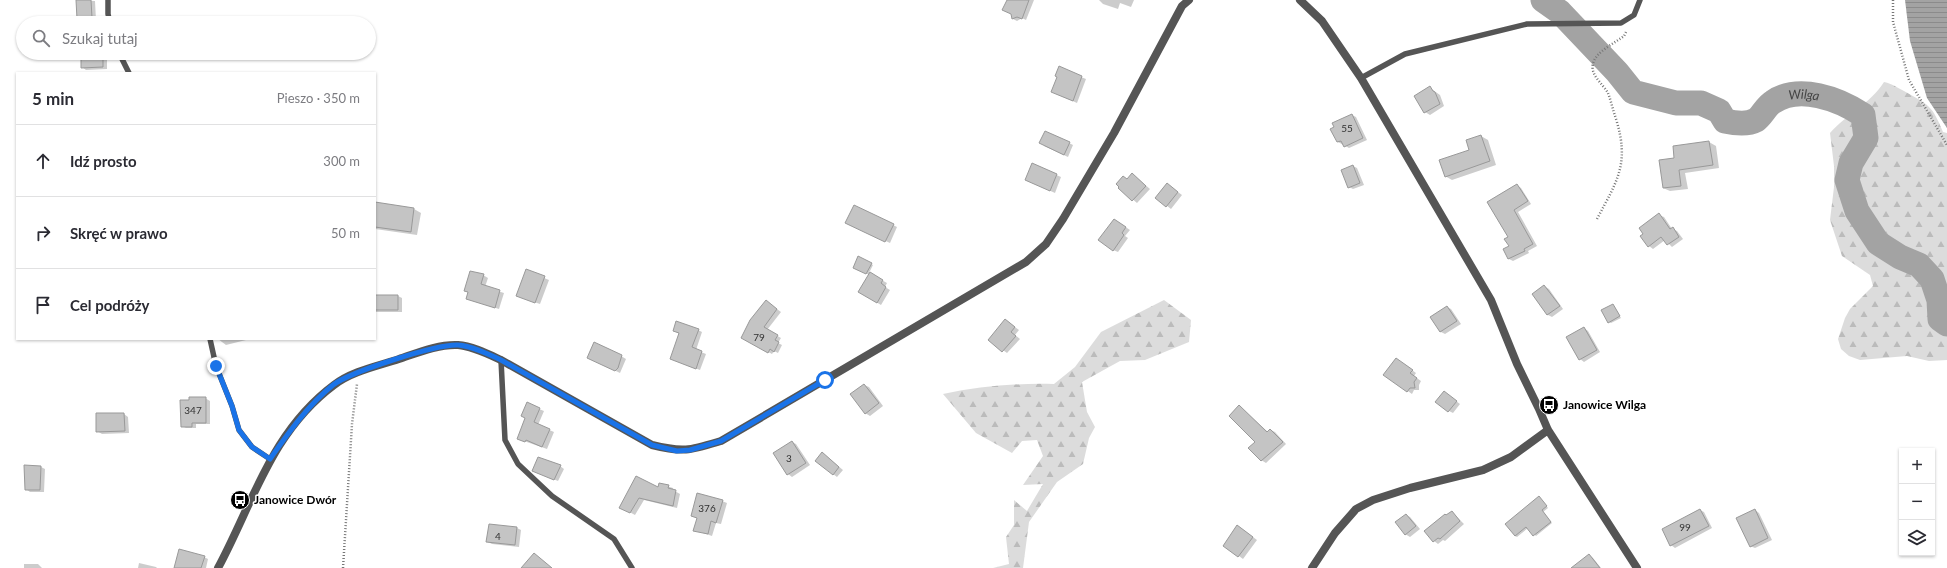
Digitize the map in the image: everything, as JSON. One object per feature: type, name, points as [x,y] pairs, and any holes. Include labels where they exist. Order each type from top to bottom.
[{"type":"street","points":[[218,568],[234,539],[245,510],[270,459],[292,427],[315,402],[334,384],[359,372],[430,349],[458,345],[484,352],[501,360],[652,445],[677,451],[721,441],[1026,262],[1046,244],[1085,183],[1182,6],[1189,0]]},
{"type":"street","points":[[1300,0],[1322,22],[1361,78],[1491,300],[1517,364],[1540,410],[1548,430],[1637,568]]},
{"type":"street","points":[[1312,568],[1335,533],[1356,510],[1373,500],[1410,488],[1483,470],[1511,457],[1548,430]]},
{"type":"lane","points":[[108,0],[108,16]]},
{"type":"lane","points":[[1361,78],[1405,54],[1527,24],[1621,23],[1634,15],[1640,0]]},
{"type":"lane","points":[[122,60],[128,72]]},
{"type":"lane","points":[[210,340],[216,366],[232,406],[239,430],[252,447],[270,459]]},
{"type":"lane","points":[[501,360],[506,440],[518,464],[552,496],[614,539],[632,568]]},
{"type":"path","points":[[1893,0],[1893,22],[1909,80],[1947,145]]},
{"type":"path","points":[[1597,219],[1617,180],[1621,168],[1623,152],[1621,134],[1608,92],[1594,73],[1592,65],[1595,57],[1624,36],[1634,15]]},
{"type":"path","points":[[343,568],[352,424],[359,372]]},
{"type":"green space","points":[[1884,82],[1894,86],[1929,107],[1936,116],[1943,132],[1947,133],[1947,360],[1929,361],[1907,356],[1860,360],[1849,356],[1841,349],[1838,339],[1845,318],[1850,309],[1873,286],[1870,275],[1842,256],[1830,220],[1834,187],[1834,166],[1830,133],[1872,97]]},
{"type":"green space","points":[[1164,300],[1191,320],[1189,342],[1145,360],[1120,361],[1082,382],[1087,412],[1095,427],[1089,438],[1083,464],[1057,482],[1029,522],[1023,568],[993,568],[1009,564],[1006,537],[1014,525],[1014,500],[1027,511],[1043,484],[1023,485],[1043,456],[1037,440],[1022,441],[1012,453],[976,433],[943,394],[998,386],[1054,384],[1075,367],[1101,332]]},
{"type":"shaded area","points":[[1905,0],[1947,0],[1947,128],[1927,98],[1910,41]]},
{"type":"building","points":[[76,0],[91,0],[92,16],[77,16]]},
{"type":"building","points":[[1007,0],[1029,0],[1022,19],[1017,17],[1012,19],[1011,14],[1002,10]]},
{"type":"building","points":[[81,60],[103,60],[103,67],[81,68]]},
{"type":"building","points":[[1059,66],[1082,76],[1073,101],[1051,92],[1057,77],[1055,76]]},
{"type":"building","points":[[1430,86],[1435,92],[1440,104],[1424,113],[1414,96]]},
{"type":"building","points":[[1352,114],[1363,138],[1344,147],[1341,141],[1337,142],[1330,129],[1334,127],[1332,123]]},
{"type":"building","points":[[1045,131],[1070,142],[1064,155],[1039,143]]},
{"type":"building","points":[[1481,135],[1490,161],[1445,177],[1439,160],[1469,150],[1466,140]]},
{"type":"building","points":[[1709,141],[1713,165],[1679,170],[1681,186],[1663,188],[1659,160],[1674,158],[1673,146]]},
{"type":"building","points":[[1032,163],[1057,174],[1050,191],[1025,180]]},
{"type":"building","points":[[1353,165],[1360,183],[1348,188],[1341,170]]},
{"type":"building","points":[[1132,173],[1146,186],[1132,201],[1118,188],[1119,187],[1116,184],[1123,176],[1127,179]]},
{"type":"building","points":[[1167,183],[1178,192],[1166,207],[1155,198]]},
{"type":"building","points":[[1517,184],[1528,201],[1514,210],[1533,244],[1524,249],[1525,251],[1508,259],[1503,249],[1509,246],[1504,239],[1508,237],[1487,202]]},
{"type":"building","points":[[376,202],[414,208],[411,232],[376,227]]},
{"type":"building","points":[[854,205],[894,224],[885,242],[845,223]]},
{"type":"building","points":[[1659,213],[1670,229],[1673,227],[1679,237],[1667,245],[1661,237],[1648,247],[1640,236],[1643,234],[1639,228]]},
{"type":"building","points":[[1114,219],[1126,227],[1122,233],[1124,235],[1113,251],[1098,240]]},
{"type":"building","points":[[858,256],[872,263],[866,274],[853,268]]},
{"type":"building","points":[[526,269],[545,276],[535,303],[516,296]]},
{"type":"building","points":[[470,271],[484,274],[481,284],[500,290],[495,308],[466,299],[468,292],[464,291]]},
{"type":"building","points":[[870,272],[883,280],[881,283],[886,287],[877,303],[858,292]]},
{"type":"building","points":[[1544,285],[1560,306],[1547,315],[1532,294]]},
{"type":"building","points":[[376,295],[398,295],[398,310],[376,310]]},
{"type":"building","points":[[766,300],[777,309],[764,327],[778,335],[775,340],[779,342],[774,352],[770,349],[768,353],[741,338],[750,320]]},
{"type":"building","points":[[1613,304],[1620,316],[1608,323],[1601,310]]},
{"type":"building","points":[[1447,306],[1457,321],[1440,332],[1430,317]]},
{"type":"building","points":[[1005,319],[1015,327],[1011,332],[1016,336],[1002,352],[988,340]]},
{"type":"building","points":[[676,321],[699,329],[692,347],[702,351],[696,369],[670,359],[679,333],[673,331]]},
{"type":"building","points":[[1584,327],[1597,350],[1579,360],[1566,337]]},
{"type":"building","points":[[594,342],[622,355],[618,368],[615,371],[587,358]]},
{"type":"building","points":[[1396,358],[1413,370],[1410,373],[1417,378],[1414,382],[1415,388],[1410,388],[1407,392],[1383,375]]},
{"type":"building","points":[[864,384],[879,403],[865,414],[850,394]]},
{"type":"building","points":[[1444,391],[1457,401],[1448,412],[1435,402]]},
{"type":"building","points":[[189,397],[206,397],[206,423],[192,423],[192,427],[181,427],[180,400],[189,400]]},
{"type":"building","points":[[527,402],[540,408],[534,422],[550,429],[542,447],[526,440],[525,442],[517,439],[525,418],[521,416]]},
{"type":"building","points":[[1239,405],[1267,432],[1270,429],[1283,442],[1261,461],[1248,448],[1255,442],[1229,416]]},
{"type":"building","points":[[96,413],[124,413],[125,431],[96,432]]},
{"type":"building","points":[[792,441],[806,463],[787,475],[773,453]]},
{"type":"building","points":[[822,452],[839,467],[833,475],[815,461]]},
{"type":"building","points":[[538,457],[561,465],[554,480],[532,471]]},
{"type":"building","points":[[24,465],[41,466],[40,490],[25,490]]},
{"type":"building","points":[[636,476],[658,487],[659,483],[669,485],[668,488],[676,490],[673,506],[639,498],[630,513],[619,508]]},
{"type":"building","points":[[697,493],[723,500],[716,523],[711,521],[708,534],[693,531],[697,518],[691,516]]},
{"type":"building","points":[[1539,496],[1547,506],[1542,510],[1551,522],[1533,536],[1526,527],[1515,536],[1505,524]]},
{"type":"building","points":[[1700,509],[1709,526],[1670,546],[1662,529]]},
{"type":"building","points":[[1755,509],[1768,538],[1750,547],[1736,518]]},
{"type":"building","points":[[1452,511],[1460,521],[1440,539],[1438,538],[1433,542],[1424,531],[1445,514],[1446,515]]},
{"type":"building","points":[[1406,514],[1416,526],[1405,535],[1395,522]]},
{"type":"building","points":[[489,524],[517,527],[515,545],[486,542]]},
{"type":"building","points":[[1237,525],[1253,537],[1238,557],[1223,546]]},
{"type":"building","points":[[179,549],[205,556],[201,568],[174,568]]},
{"type":"building","points":[[534,553],[552,568],[521,568]]},
{"type":"building","points":[[1589,554],[1600,568],[1571,568]]},
{"type":"waterway","name":"Wilga","points":[[1543,0],[1560,12],[1617,72],[1633,92],[1676,103],[1701,103],[1719,111],[1725,121],[1736,123],[1752,122],[1756,120],[1773,102],[1783,97],[1795,94],[1807,94],[1831,99],[1863,115],[1866,138],[1851,163],[1847,180],[1857,211],[1878,243],[1900,257],[1919,265],[1932,279],[1939,300],[1940,319],[1947,324]]},
{"type":"place","name":"Janowice Wilga","points":[[1549,405]]},
{"type":"place","name":"Janowice Dwór","points":[[240,500]]},
{"type":"route","points":[[216,366],[232,406],[239,430],[252,447],[270,459],[292,427],[334,384],[359,372],[430,349],[458,345],[484,352],[501,360],[652,445],[677,451],[690,450],[721,441],[825,380]]}]
